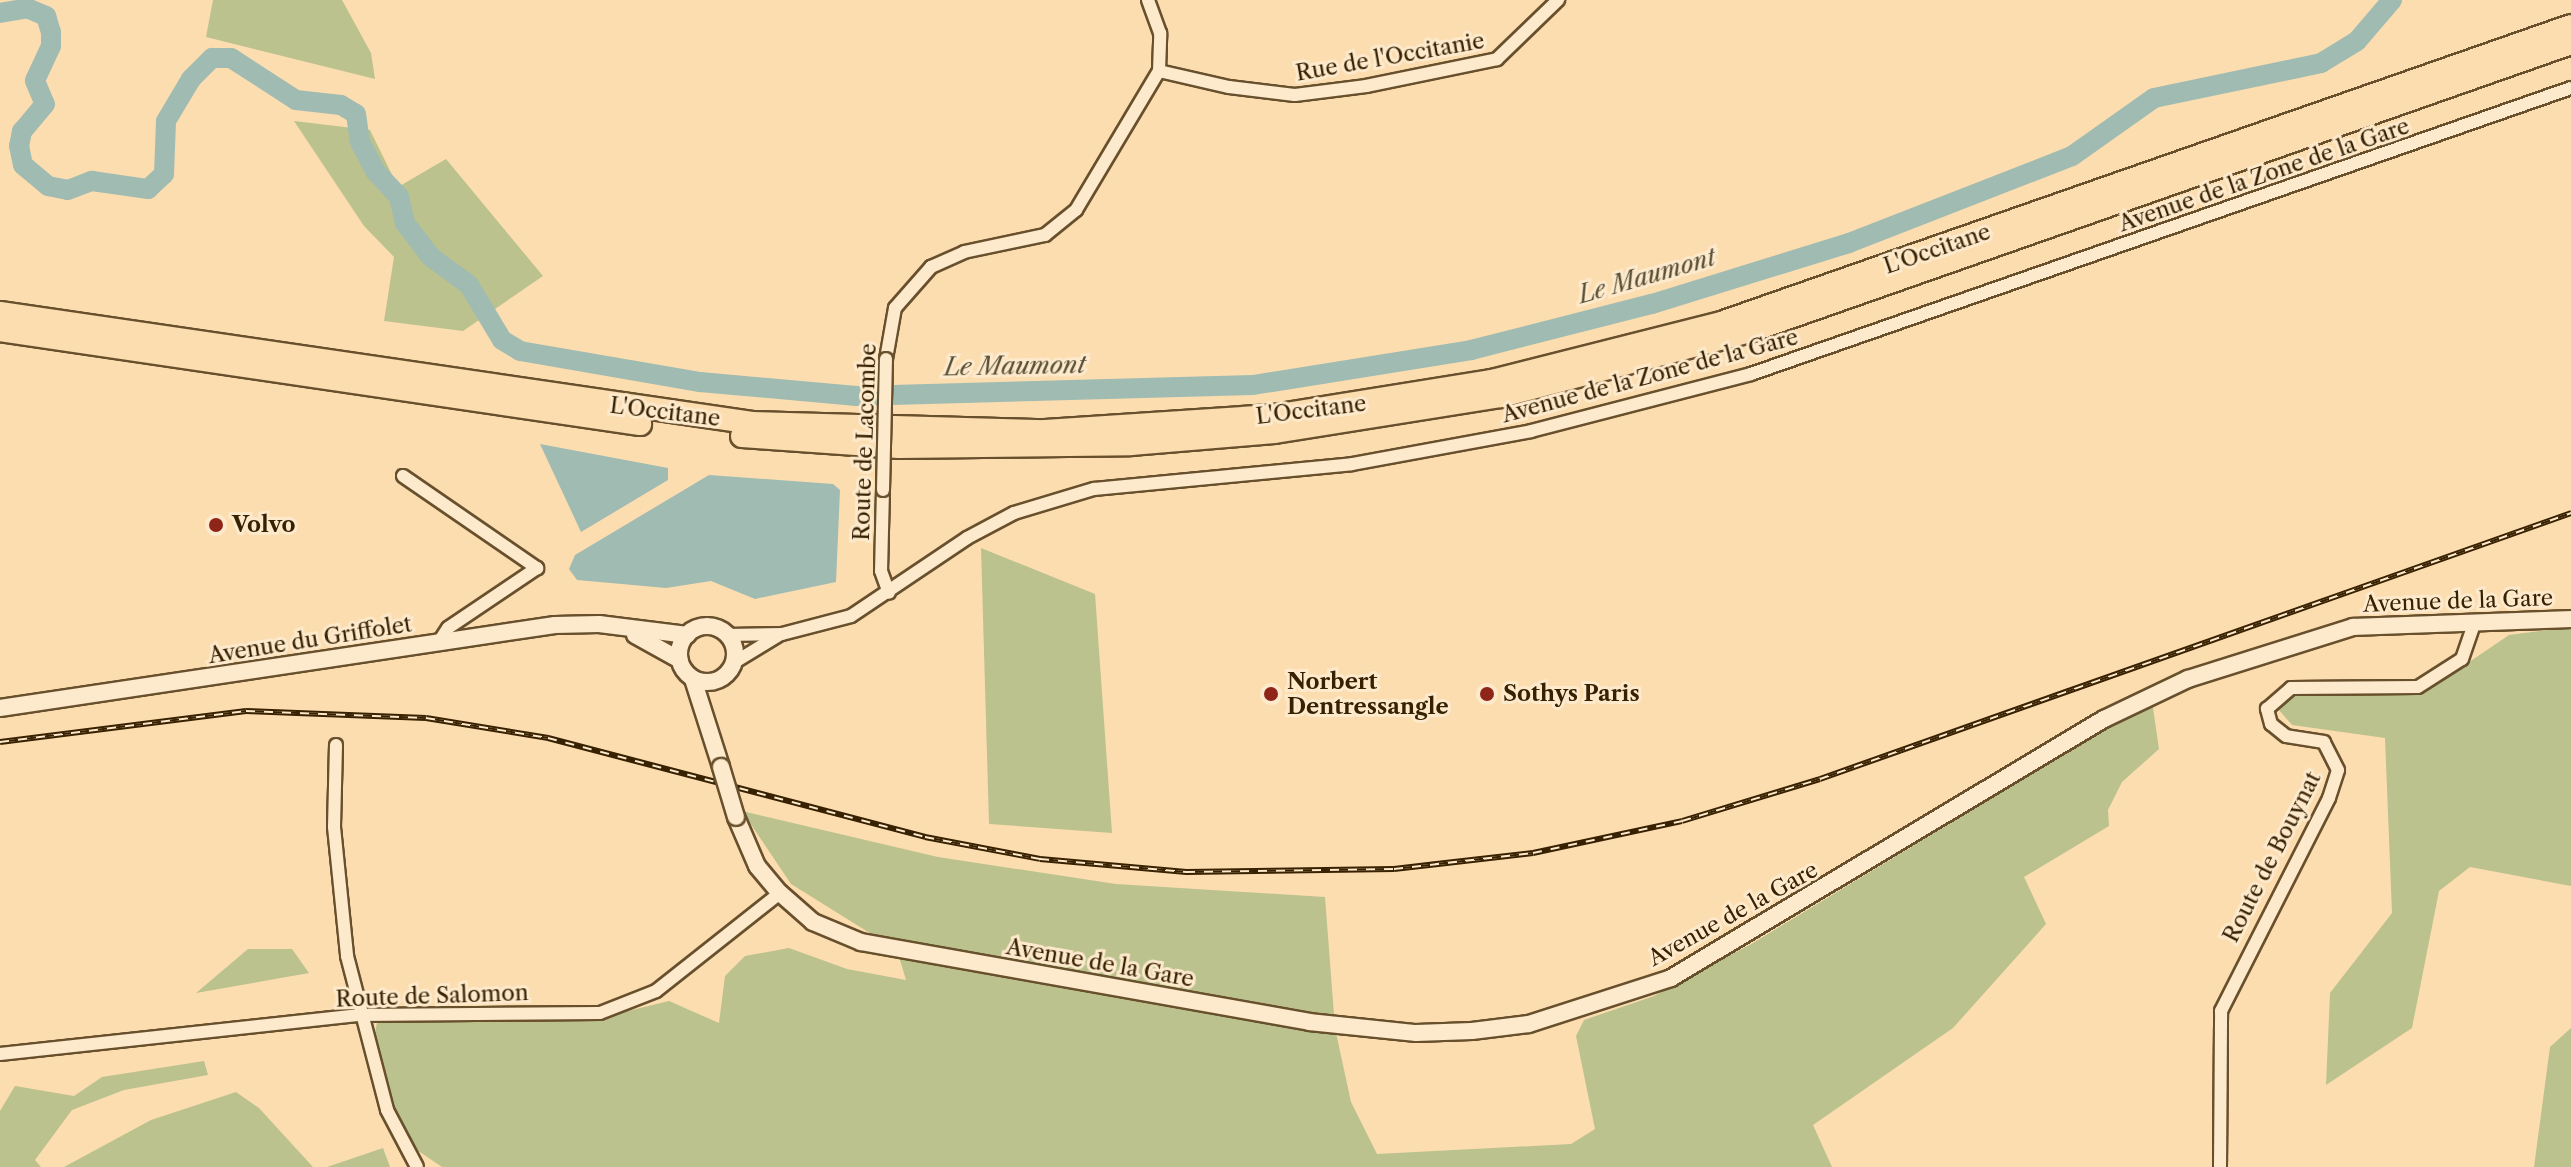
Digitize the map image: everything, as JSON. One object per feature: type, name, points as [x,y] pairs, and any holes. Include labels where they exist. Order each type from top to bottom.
[{"type":"highway","name":"L'Occitane","points":[[0,313],[752,423],[1045,431],[1273,416],[1492,381],[1721,323],[2571,26]]},
{"type":"highway","name":"L'Occitane","points":[[0,330],[766,439],[1000,448],[1131,444],[1275,432],[1501,396],[1750,331],[2571,43]]},
{"type":"street","points":[[1148,0],[1160,33],[1159,71]]},
{"type":"street","name":"Rue de l'Occitanie","points":[[1159,71],[1229,87],[1295,95],[1396,80],[1497,59],[1558,0]]},
{"type":"street","name":"Route de Lacombe","points":[[889,593],[881,571],[886,359],[895,308],[931,267],[964,252],[1045,235],[1076,210],[1159,71]]},
{"type":"street","name":"Avenue de la Zone de la Gare","points":[[728,635],[782,634],[838,621],[889,593],[967,538],[1027,509],[1094,489],[1352,464],[1471,442],[1751,374],[2571,88]]},
{"type":"street","points":[[403,476],[537,568],[448,628],[439,642]]},
{"type":"street","name":"Avenue de la Gare","points":[[693,679],[736,817],[757,866],[780,893],[813,922],[861,942],[1032,974],[1309,1022],[1416,1033],[1529,1024],[1671,978],[2144,697],[2353,627],[2571,619]]},
{"type":"street","name":"Avenue du Griffolet","points":[[0,708],[555,625],[599,624],[626,630],[687,635]]},
{"type":"street","name":"Route de Bouynat","points":[[2220,1167],[2221,1011],[2329,798],[2338,770],[2324,742],[2286,736],[2271,724],[2267,709],[2291,688],[2418,687],[2462,659],[2474,624]]},
{"type":"street","points":[[680,660],[687,635],[702,627],[728,635],[735,662],[717,681],[710,727]]},
{"type":"street","points":[[626,630],[680,660],[693,679],[717,681]]},
{"type":"street","name":"Avenue de la Zone de la Gare","points":[[735,662],[782,634]]},
{"type":"street","points":[[336,745],[334,827],[347,956],[387,1110],[419,1165]]},
{"type":"street","name":"Route de Salomon","points":[[0,1054],[360,1015],[600,1013],[656,991],[780,893]]},
{"type":"green space","points":[[213,0],[342,0],[371,53],[375,79],[206,37]]},
{"type":"green space","points":[[294,121],[370,130],[398,187],[446,159],[543,276],[463,331],[384,321],[394,257],[364,226]]},
{"type":"green space","points":[[981,548],[1095,594],[1112,833],[989,824]]},
{"type":"green space","points":[[2571,627],[2571,886],[2470,867],[2439,891],[2412,1028],[2326,1085],[2330,993],[2392,913],[2385,738],[2292,725],[2279,710],[2287,699],[2305,691],[2425,692],[2509,635]]},
{"type":"green space","points":[[2152,701],[2159,749],[2122,782],[2108,810],[2109,826],[2024,877],[2046,924],[1953,1028],[1813,1125],[1832,1167],[442,1167],[417,1150],[391,1101],[374,1040],[377,1022],[599,1018],[669,1001],[719,1023],[725,976],[745,956],[789,948],[847,969],[906,980],[897,950],[791,884],[742,811],[938,857],[1116,884],[1325,897],[1335,1028],[1351,1102],[1377,1154],[1571,1144],[1595,1129],[1576,1036],[1584,1020],[1654,996],[1753,943]]},
{"type":"green space","points":[[248,949],[292,949],[309,973],[196,993]]},
{"type":"green space","points":[[2571,1028],[2571,1167],[2534,1167],[2550,1047]]},
{"type":"green space","points":[[204,1061],[208,1075],[124,1090],[72,1110],[35,1160],[41,1167],[0,1167],[0,1111],[15,1086],[74,1096],[102,1077]]},
{"type":"green space","points":[[236,1092],[259,1108],[313,1167],[64,1167],[151,1120]]},
{"type":"green space","points":[[383,1148],[390,1167],[327,1167]]},
{"type":"shaded area","points":[[540,444],[668,468],[668,480],[581,532]]},
{"type":"shaded area","points":[[709,475],[833,484],[840,490],[836,582],[755,599],[711,581],[666,588],[577,580],[569,569],[575,555]]},
{"type":"waterway","name":"Le Maumont","points":[[0,13],[27,8],[46,16],[51,32],[51,46],[35,81],[45,104],[22,131],[19,146],[23,165],[48,186],[68,190],[92,181],[148,189],[164,174],[166,121],[191,79],[212,58],[231,58],[296,100],[341,105],[356,114],[360,142],[376,172],[399,197],[405,223],[431,257],[469,285],[502,340],[520,351],[700,382],[856,396],[1253,385],[1471,350],[1652,304],[1849,243],[2072,156],[2154,98],[2321,63],[2357,41],[2392,0]]},
{"type":"railway","points":[[0,742],[246,711],[426,718],[548,738],[925,837],[1040,859],[1186,872],[1394,869],[1533,853],[1682,821],[1820,779],[2571,513]]},
{"type":"place","name":"Volvo","points":[[216,525]]},
{"type":"place","name":"Norbert Dentressangle","points":[[1271,694]]},
{"type":"place","name":"Sothys Paris","points":[[1487,694]]}]
